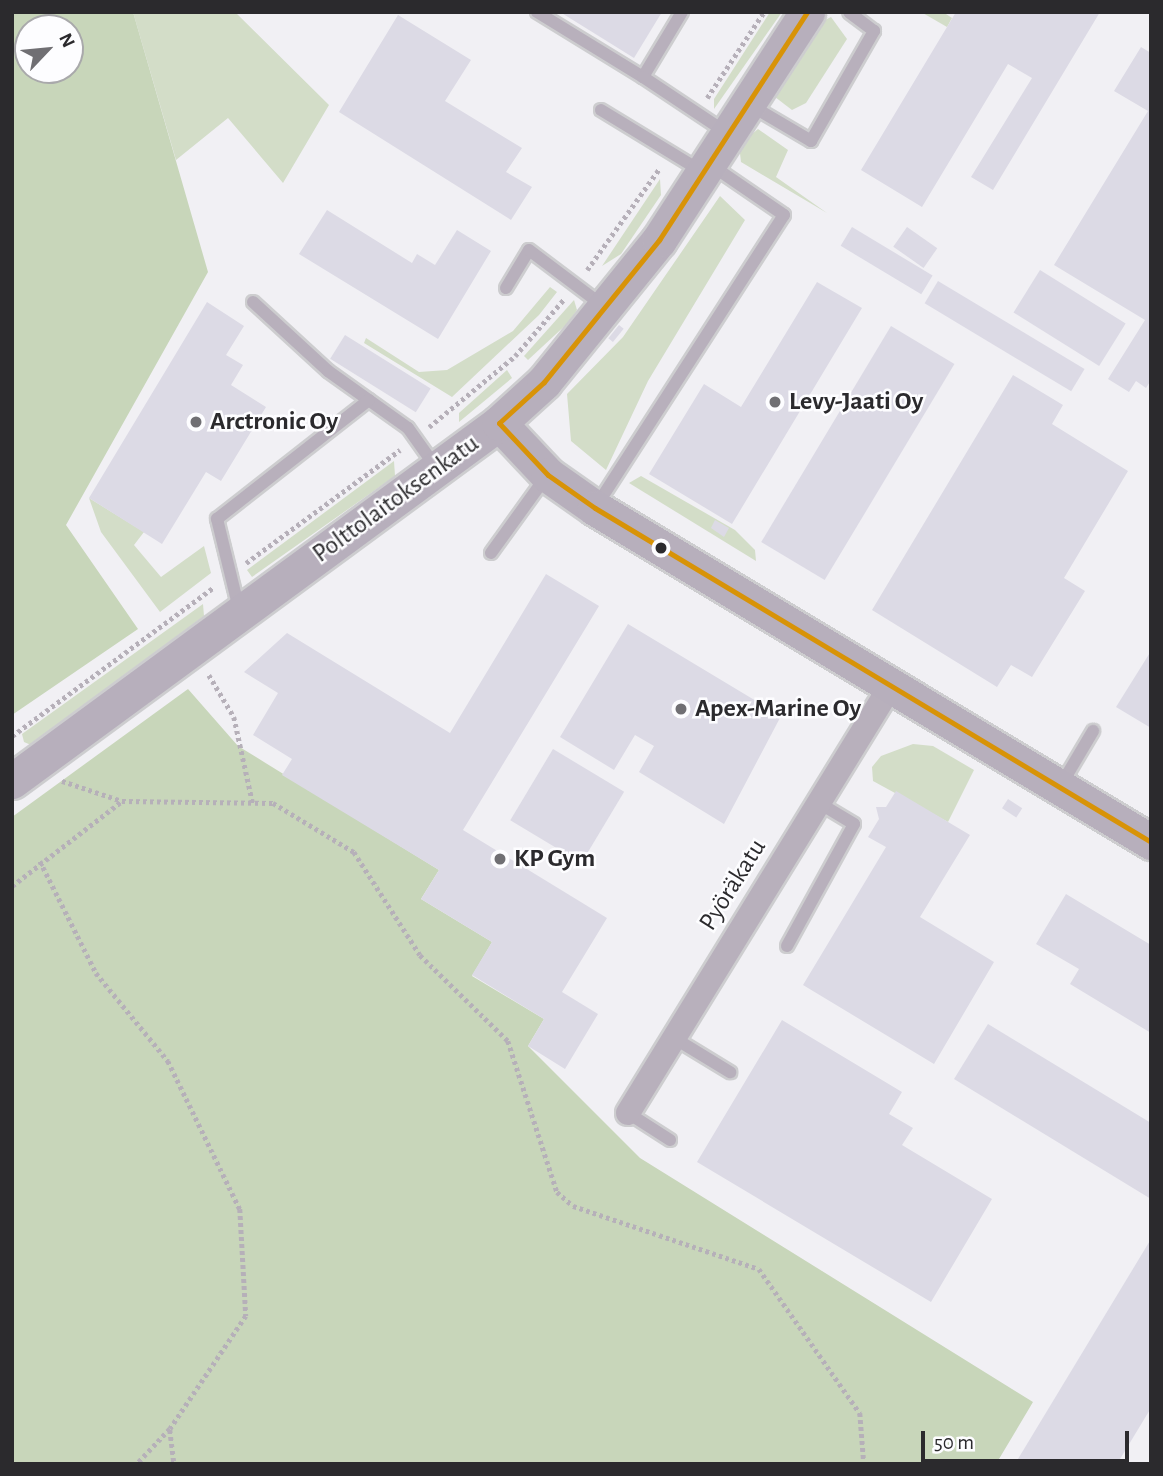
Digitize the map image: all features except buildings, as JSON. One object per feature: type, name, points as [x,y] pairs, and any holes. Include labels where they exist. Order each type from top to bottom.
[{"type":"street","name":"Polttolaitoksenkatu","points":[[24,772],[499,423],[605,308],[659,240],[704,166],[807,12]]},
{"type":"street","points":[[499,423],[548,475],[595,508],[889,689],[1151,842]]},
{"type":"street","name":"Pyöräkatu","points":[[628,1113],[889,689]]},
{"type":"lane","points":[[537,12],[643,77],[727,133]]},
{"type":"lane","points":[[643,77],[682,12]]},
{"type":"lane","points":[[747,103],[811,141],[874,31],[849,12]]},
{"type":"lane","points":[[595,508],[784,215],[704,166],[671,151],[601,110]]},
{"type":"lane","points":[[506,288],[530,250],[578,282],[605,308]]},
{"type":"lane","points":[[253,302],[416,438],[437,469]]},
{"type":"lane","points":[[240,613],[217,520],[369,400]]},
{"type":"lane","points":[[491,553],[548,475]]},
{"type":"lane","points":[[1059,788],[1093,731]]},
{"type":"lane","points":[[787,946],[854,824],[819,803]]},
{"type":"lane","points":[[674,1038],[730,1072]]},
{"type":"lane","points":[[628,1113],[670,1140]]},
{"type":"path","points":[[697,113],[764,12]]},
{"type":"path","points":[[12,736],[416,438],[515,356],[578,282],[671,151]]},
{"type":"path","points":[[192,648],[234,717],[253,803]]},
{"type":"path","points":[[24,772],[59,780],[122,802],[273,803],[354,852],[420,955],[508,1041],[557,1192],[595,1215],[759,1269],[860,1413],[864,1464]]},
{"type":"path","points":[[12,886],[40,861],[122,802]]},
{"type":"path","points":[[40,861],[96,972],[168,1061],[240,1209],[246,1316],[170,1429],[137,1464]]},
{"type":"path","points":[[170,1429],[174,1464]]},
{"type":"green space","points":[[12,12],[133,12],[208,272],[66,525],[138,629],[12,715]]},
{"type":"green space","points":[[133,12],[235,12],[329,105],[283,183],[228,118],[176,160]]},
{"type":"green space","points":[[770,12],[782,12],[714,109],[714,99]]},
{"type":"green space","points":[[921,12],[943,12],[952,18],[947,27]]},
{"type":"green space","points":[[831,17],[847,39],[806,103],[792,110],[775,97],[777,87],[819,23]]},
{"type":"green space","points":[[758,129],[788,150],[776,177],[827,213],[741,162],[739,145]]},
{"type":"green space","points":[[660,179],[661,195],[621,254],[602,266]]},
{"type":"green space","points":[[720,196],[745,220],[648,381],[606,470],[571,441],[567,394],[623,337]]},
{"type":"green space","points":[[550,287],[557,292],[539,315],[452,397],[364,343],[366,338],[419,372],[447,370],[513,331]]},
{"type":"green space","points":[[574,300],[577,310],[569,322],[528,360],[524,356]]},
{"type":"green space","points":[[507,370],[512,378],[459,422],[459,413]]},
{"type":"green space","points":[[394,461],[395,476],[252,577],[247,570]]},
{"type":"green space","points":[[641,476],[735,530],[755,550],[756,561],[629,483]]},
{"type":"green space","points":[[89,498],[144,532],[134,545],[161,577],[204,546],[211,573],[160,612],[101,532]]},
{"type":"green space","points":[[203,604],[204,616],[31,745],[24,742],[22,734]]},
{"type":"green space","points":[[188,689],[238,746],[439,870],[421,899],[492,942],[472,976],[544,1019],[528,1046],[640,1158],[1033,1402],[996,1464],[12,1464],[12,817]]},
{"type":"green space","points":[[913,744],[933,746],[974,770],[948,822],[873,781],[872,767],[881,756]]},
{"type":"transit line","points":[[499,423],[544,382],[659,240],[807,12]]},
{"type":"transit line","points":[[499,423],[548,475],[595,508],[1151,842]]},
{"type":"place","name":"Levy-Jaati Oy","points":[[775,402]]},
{"type":"place","name":"Arctronic Oy","points":[[196,422]]},
{"type":"place","name":"Apex-Marine Oy","points":[[681,709]]},
{"type":"place","name":"KP Gym","points":[[500,859]]}]
